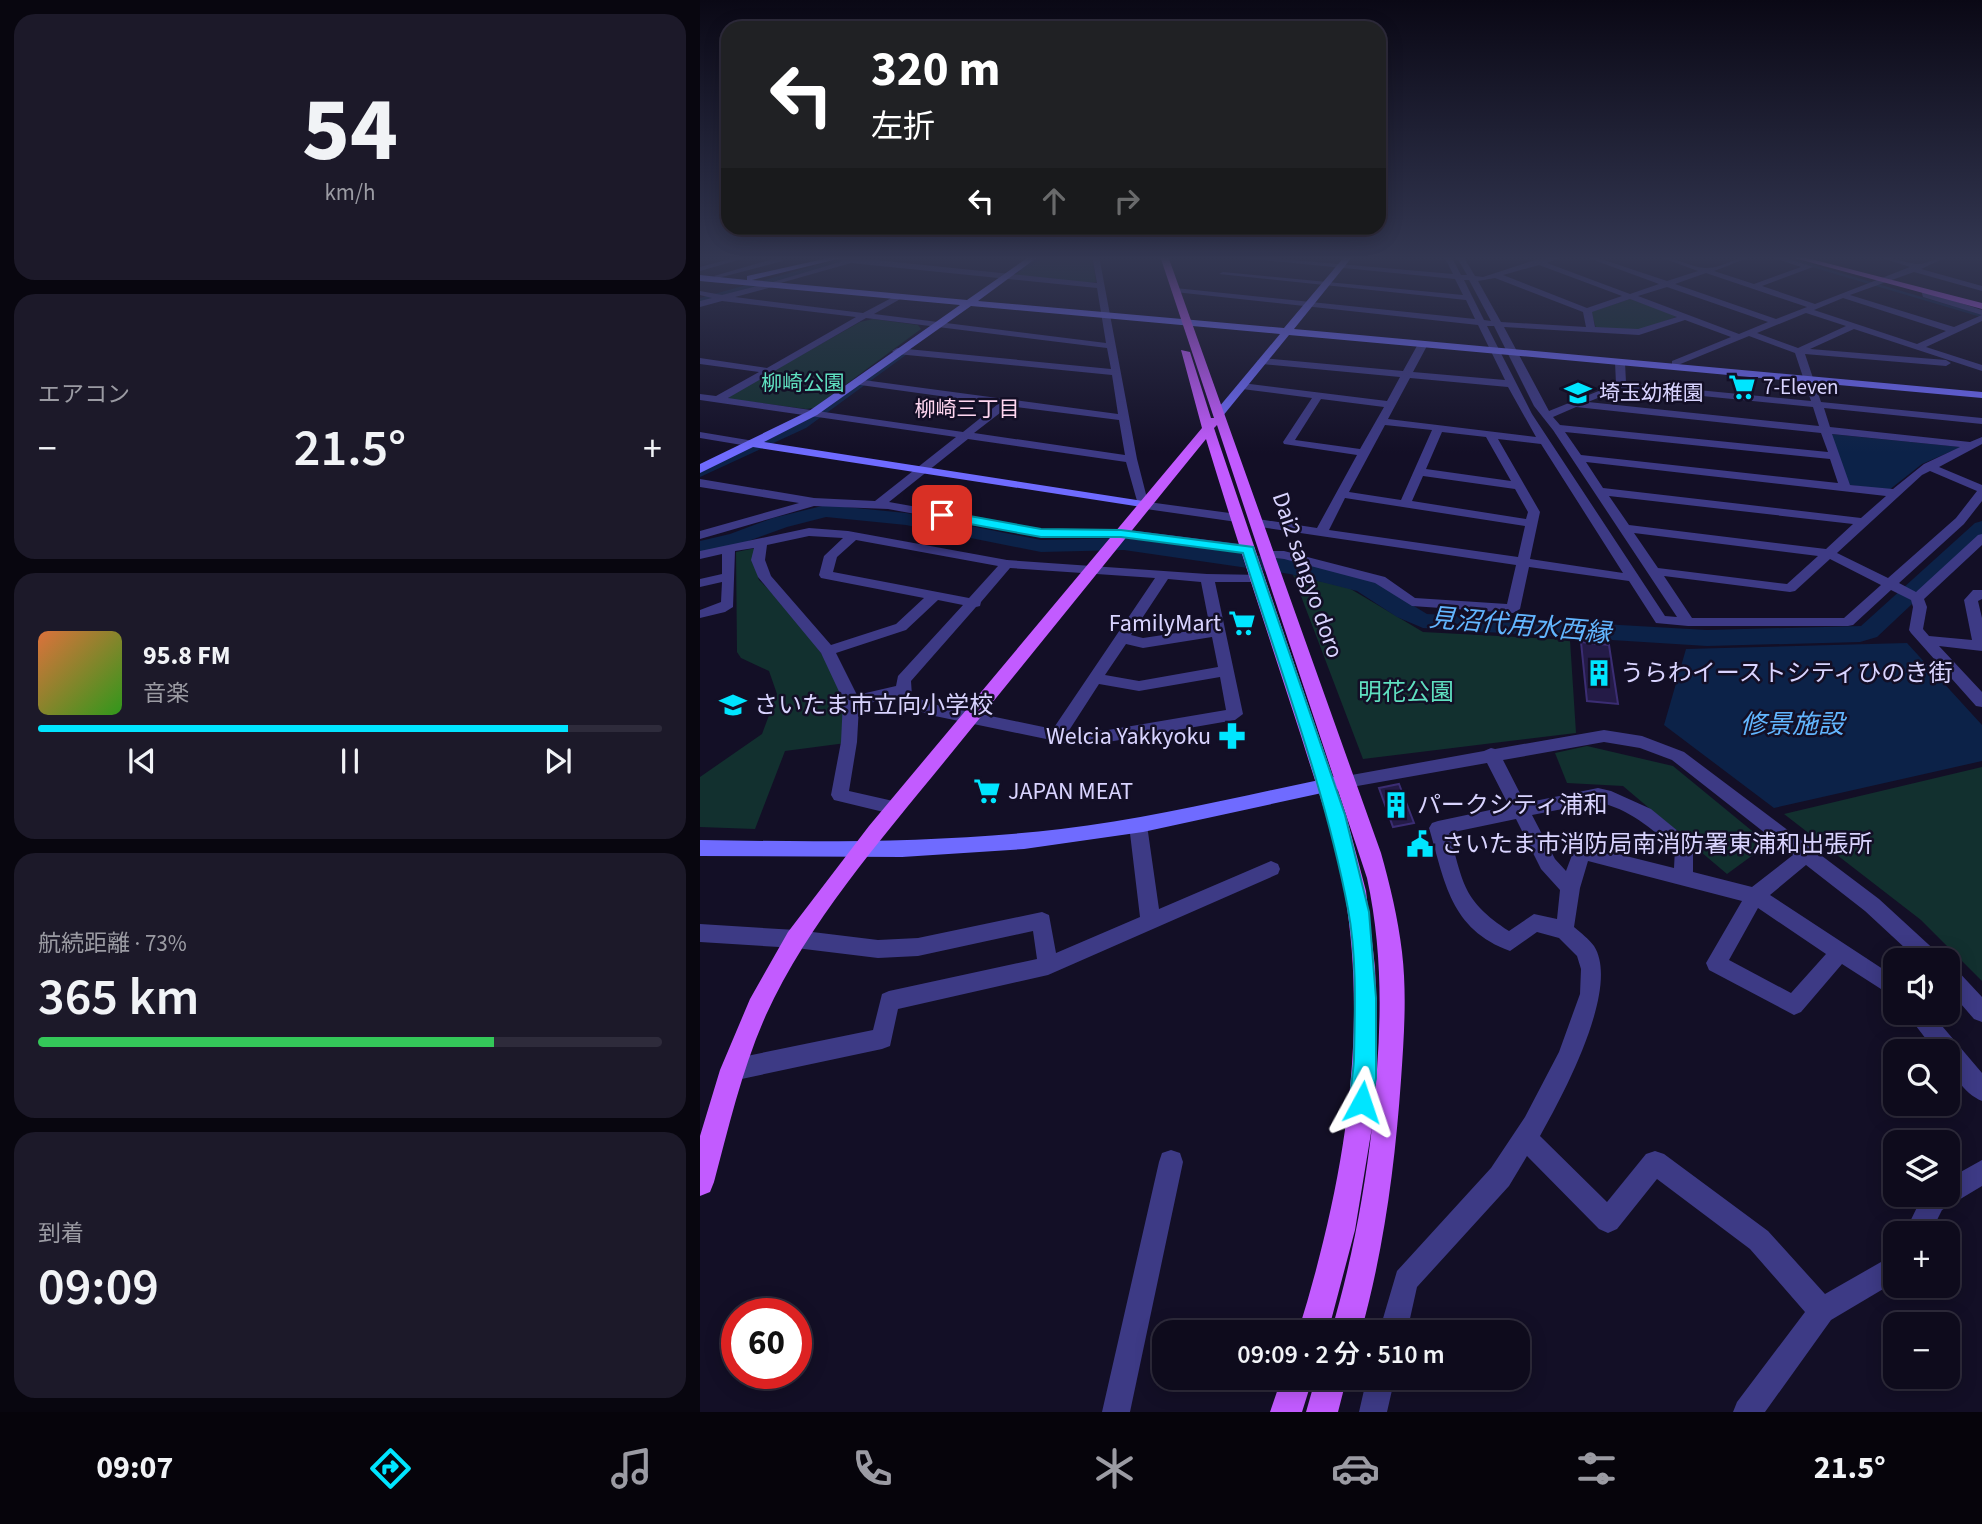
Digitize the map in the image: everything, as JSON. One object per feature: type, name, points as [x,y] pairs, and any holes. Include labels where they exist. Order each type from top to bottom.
[{"type":"main road","name":"Dai2 sangyo doro","points":[[1180,322],[1208,428],[1237,518],[1261,562],[1336,784],[1371,853],[1382,893],[1391,955],[1392,1029],[1384,1152],[1372,1228],[1349,1320]]},
{"type":"main road","name":"Dai2 sangyo doro","points":[[1181,322],[1258,523],[1261,562]]},
{"type":"main road","points":[[700,1182],[709,1119],[758,1007],[796,939],[895,808],[1218,415]]},
{"type":"main road","name":"Dai2 sangyo doro","points":[[1317,1320],[1353,1172],[1365,1078],[1365,998],[1359,912],[1336,815],[1336,784]]},
{"type":"main road","points":[[1286,1412],[1293,1390]]},
{"type":"main road","points":[[1322,1412],[1328,1390]]},
{"type":"street","points":[[719,400],[855,322]]},
{"type":"street","points":[[914,322],[1111,345]]},
{"type":"street","points":[[700,469],[813,413],[897,351],[944,322]]},
{"type":"street","points":[[1107,322],[1118,373],[1131,459],[1143,505]]},
{"type":"street","points":[[1200,322],[1496,349]]},
{"type":"street","points":[[1218,415],[1294,322]]},
{"type":"street","points":[[1482,322],[1639,332],[1670,322]]},
{"type":"street","points":[[1482,322],[1544,441],[1661,620],[1848,622],[1960,522],[1982,491],[1928,466]]},
{"type":"street","points":[[1589,322],[1591,330]]},
{"type":"street","points":[[1701,322],[1799,351],[1971,364],[1982,358]]},
{"type":"street","points":[[1675,363],[1776,322]]},
{"type":"street","points":[[1844,322],[1982,368]]},
{"type":"street","points":[[1927,322],[1953,330]]},
{"type":"street","points":[[1917,346],[1969,322]]},
{"type":"street","points":[[1496,324],[1546,416],[1557,428],[1689,622]]},
{"type":"street","points":[[1799,351],[1854,326]]},
{"type":"street","points":[[1287,330],[1808,377]]},
{"type":"street","points":[[1321,532],[1423,344]]},
{"type":"street","points":[[1512,350],[1620,362],[1982,392]]},
{"type":"street","points":[[897,351],[1118,373]]},
{"type":"street","points":[[1799,351],[1823,429],[1845,487]]},
{"type":"street","points":[[700,361],[769,371]]},
{"type":"street","points":[[1262,361],[1513,384]]},
{"type":"street","points":[[1620,362],[1621,386]]},
{"type":"street","points":[[856,382],[1124,418]]},
{"type":"street","points":[[1242,386],[1390,405]]},
{"type":"street","points":[[1546,416],[1621,386],[1982,421]]},
{"type":"street","points":[[1318,396],[1288,442],[1364,453]]},
{"type":"street","points":[[700,397],[1131,459]]},
{"type":"street","points":[[879,504],[1007,402]]},
{"type":"street","points":[[1574,404],[1977,442]]},
{"type":"street","points":[[1381,421],[1544,441]]},
{"type":"street","points":[[1557,428],[1833,456]]},
{"type":"street","points":[[1405,504],[1438,429]]},
{"type":"street","points":[[700,435],[1237,518]]},
{"type":"street","points":[[700,555],[809,532],[853,536],[1007,564],[1207,578],[1284,555],[1380,580],[1412,603],[1513,609],[1534,512],[1490,435]]},
{"type":"street","points":[[1652,571],[1790,588],[1894,493],[1928,466],[1977,442]]},
{"type":"street","points":[[1577,458],[1894,493]]},
{"type":"street","points":[[1419,472],[1519,486]]},
{"type":"street","points":[[1567,477],[1588,475]]},
{"type":"street","points":[[700,483],[814,502],[879,504],[1041,533],[1120,535],[1261,562]]},
{"type":"street","points":[[1598,491],[1864,522]]},
{"type":"street","points":[[1341,494],[1531,523]]},
{"type":"street","points":[[700,535],[814,502]]},
{"type":"street","points":[[1258,523],[1633,578]]},
{"type":"street","points":[[1623,528],[1828,553],[1892,583],[1913,595],[1920,607],[1916,630],[1982,702]]},
{"type":"street","points":[[853,536],[831,556],[826,575],[975,603]]},
{"type":"street","points":[[1913,595],[1982,538]]},
{"type":"street","points":[[761,541],[758,560],[765,577],[794,608],[828,652],[851,702],[849,742],[840,795],[895,808]]},
{"type":"street","points":[[700,614],[728,604],[729,549]]},
{"type":"street","points":[[1007,564],[975,603],[903,680],[904,699],[930,709],[1075,739],[1236,714],[1207,578]]},
{"type":"street","points":[[1057,735],[1165,574]]},
{"type":"street","points":[[700,583],[728,576]]},
{"type":"street","points":[[1925,640],[1981,646],[1971,600],[1978,593],[1982,595]]},
{"type":"street","points":[[828,652],[901,627],[933,596]]},
{"type":"street","points":[[1122,638],[1143,643],[1218,631]]},
{"type":"street","points":[[1095,678],[1139,686],[1226,671]]},
{"type":"street","points":[[851,702],[904,689]]},
{"type":"street","points":[[700,848],[861,851],[1013,842],[1138,825],[1491,754],[1604,736],[1642,743],[1678,756],[1872,905],[1919,948]]},
{"type":"street","points":[[1491,754],[1548,864],[1570,888]]},
{"type":"street","points":[[1683,877],[1684,846],[1644,812],[1619,798],[1598,794],[1438,828],[1459,898],[1476,920],[1510,942],[1534,923],[1556,930],[1566,924],[1570,888],[1582,852],[1755,896],[1883,980]]},
{"type":"street","points":[[1138,825],[1151,922]]},
{"type":"street","points":[[1807,855],[1755,896],[1716,963],[1794,1005],[1841,951]]},
{"type":"street","points":[[732,1070],[882,1038],[888,1001],[1048,966],[1272,869]]},
{"type":"street","points":[[700,933],[796,939],[878,949],[918,947],[1042,920],[1048,966]]},
{"type":"street","points":[[1396,1320],[1406,1280],[1500,1177],[1525,1138],[1569,1056],[1590,994],[1591,969],[1587,951],[1561,927]]},
{"type":"street","points":[[1960,988],[1982,1012]]},
{"type":"street","points":[[1927,1025],[1982,1090]]},
{"type":"street","points":[[1525,1138],[1608,1220],[1655,1163],[1759,1240],[1822,1311]]},
{"type":"street","points":[[1116,1412],[1171,1162]]},
{"type":"street","points":[[1960,1185],[1982,1172]]},
{"type":"street","points":[[1747,1412],[1822,1311],[1883,1274]]},
{"type":"street","points":[[1373,1412],[1378,1390]]},
{"type":"green space","name":"柳崎公園","points":[[860,322],[895,322],[918,325],[921,329],[814,408],[729,399],[729,396]]},
{"type":"green space","points":[[1594,322],[1662,322],[1637,331],[1596,328]]},
{"type":"green space","points":[[756,548],[753,560],[759,580],[785,605],[821,653],[842,688],[846,743],[785,751],[755,829],[700,827],[700,777],[762,734],[777,694],[769,671],[741,658],[737,652],[736,552]]},
{"type":"green space","name":"明花公園","points":[[1293,575],[1349,588],[1423,632],[1570,640],[1576,733],[1363,759]]},
{"type":"green space","points":[[1587,746],[1673,766],[1768,844],[1727,874],[1623,786],[1567,783],[1555,753]]},
{"type":"green space","points":[[1982,767],[1982,981],[1960,959],[1960,948],[1949,948],[1921,920],[1784,814]]},
{"type":"water","points":[[1831,434],[1961,447],[1922,464],[1889,490],[1849,485]]},
{"type":"water","name":"修景施設","points":[[1907,643],[1982,725],[1982,761],[1774,808],[1664,725],[1686,649]]},
{"type":"building","name":"うらわイーストシティひのき街","points":[[1581,642],[1609,645],[1618,704],[1587,701]]},
{"type":"building","name":"パークシティ浦和","points":[[1399,784],[1414,823],[1393,827],[1379,788]]},
{"type":"waterway","points":[[700,474],[802,426],[907,350]]},
{"type":"waterway","name":"見沼代用水西縁","points":[[700,547],[736,539],[780,522],[826,511],[906,519],[1041,546],[1124,544],[1291,567],[1365,586],[1423,621],[1707,638],[1869,632],[1982,527]]},
{"type":"place","name":"7-Eleven","points":[[1742,387]]},
{"type":"place","name":"埼玉幼稚園","points":[[1578,393]]},
{"type":"place","name":"FamilyMart","points":[[1242,623]]},
{"type":"place","name":"うらわイーストシティひのき街","points":[[1599,673]]},
{"type":"place","name":"さいたま市立向小学校","points":[[733,705]]},
{"type":"place","name":"Welcia Yakkyoku","points":[[1232,736]]},
{"type":"place","name":"JAPAN MEAT","points":[[987,791]]},
{"type":"place","name":"パークシティ浦和","points":[[1396,805]]},
{"type":"place","name":"さいたま市消防局南消防署東浦和出張所","points":[[1420,844]]},
{"type":"district","name":"柳崎三丁目","points":[[967,409]]},
{"type":"route","points":[[942,515],[1041,533],[1121,533],[1248,549],[1336,815],[1359,912],[1365,998],[1365,1078],[1362,1102]]}]
